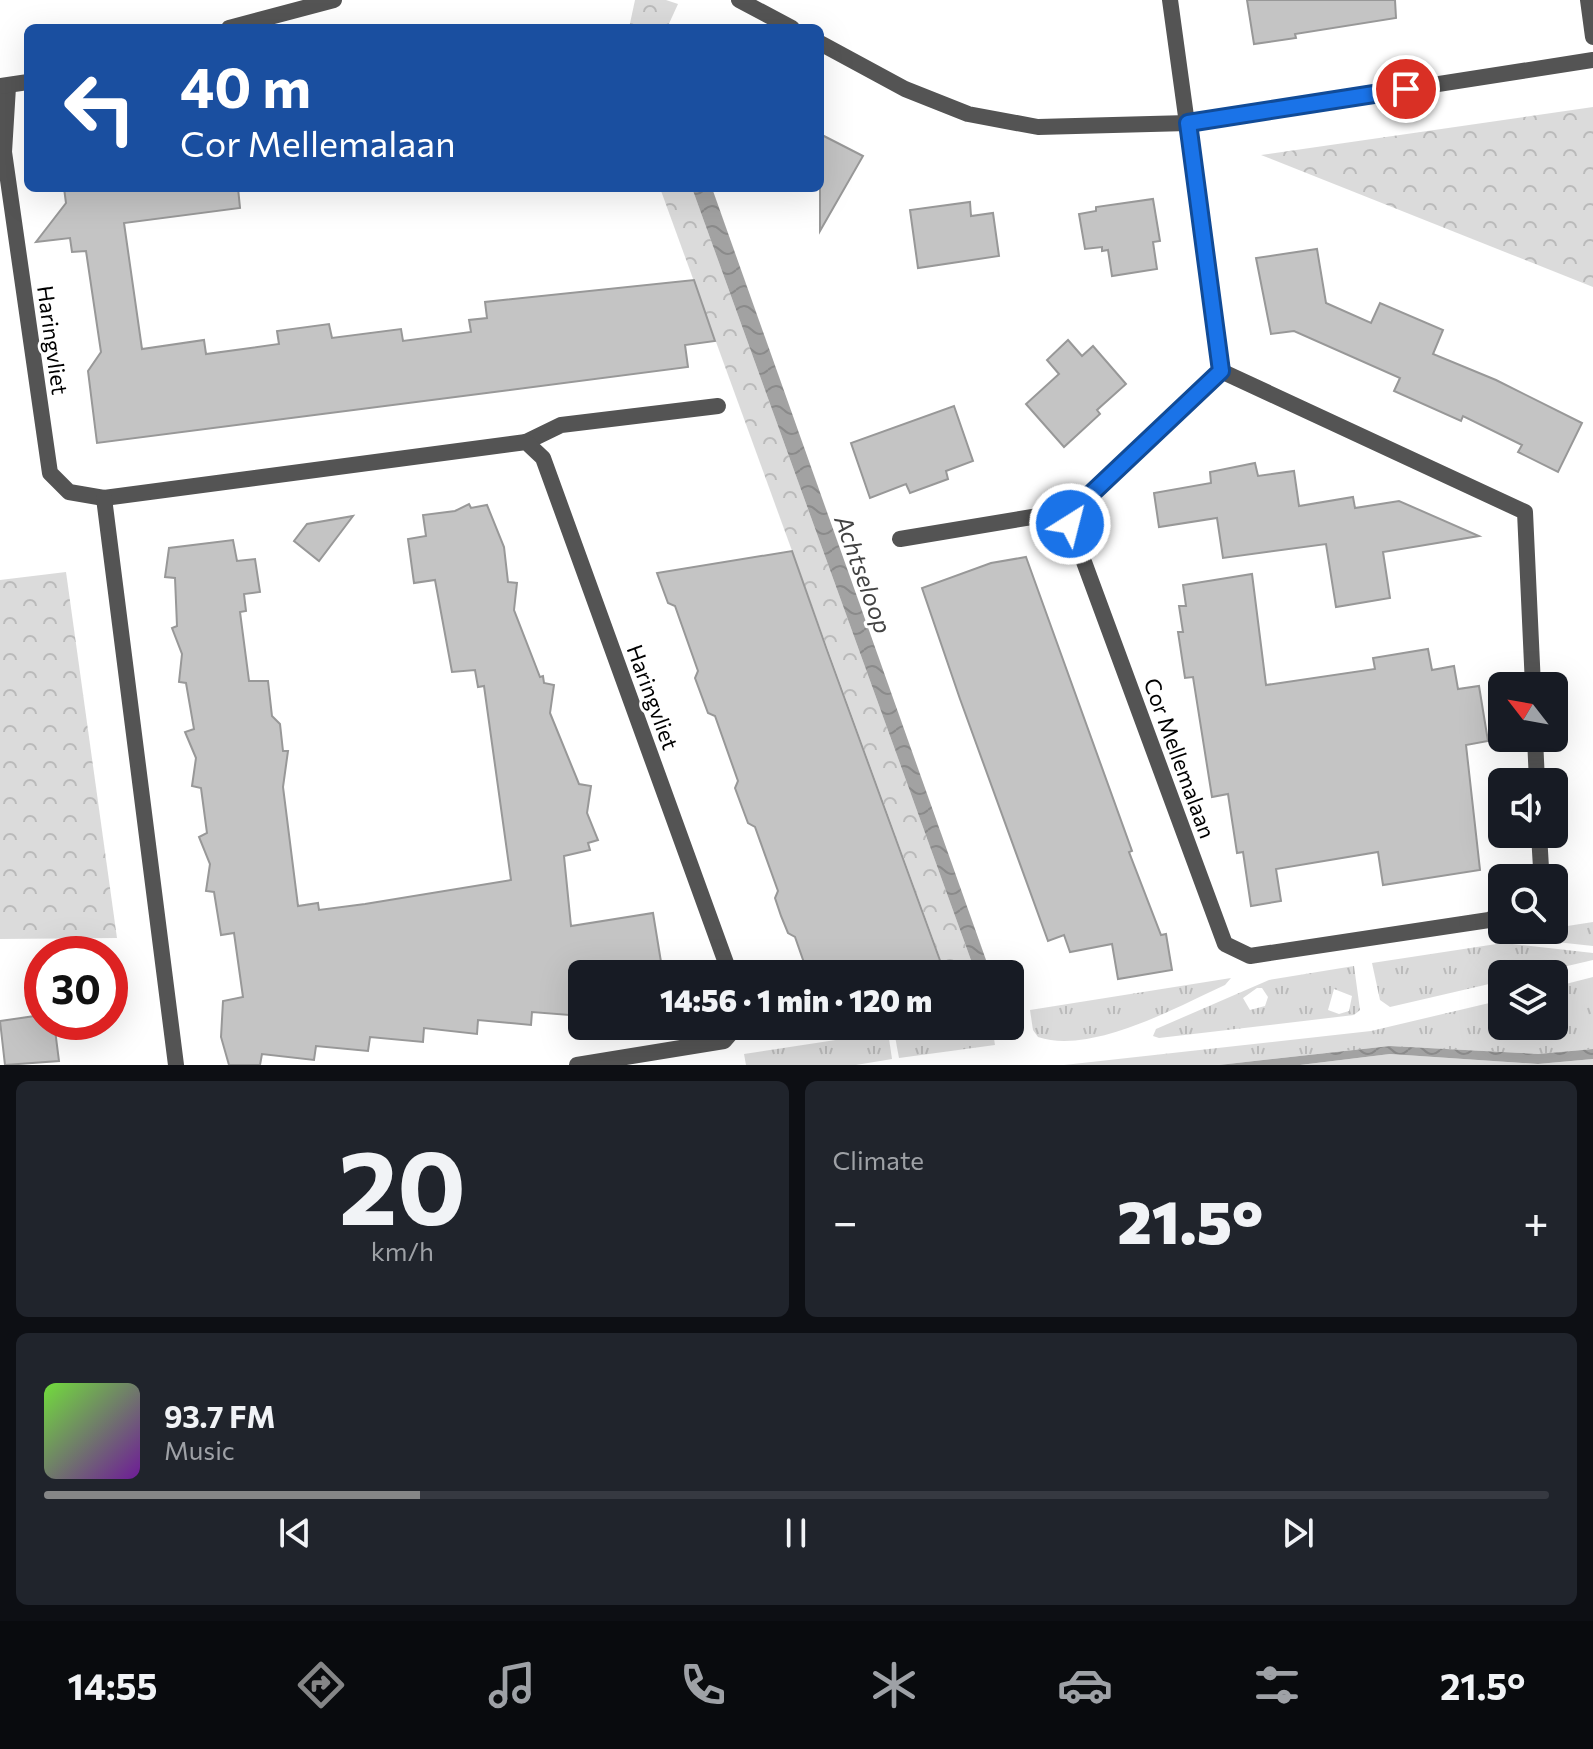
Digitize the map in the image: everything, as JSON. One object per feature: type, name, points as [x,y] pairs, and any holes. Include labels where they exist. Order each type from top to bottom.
[{"type":"street","points":[[244,24],[334,0]]},
{"type":"street","points":[[739,0],[784,24]]},
{"type":"street","points":[[1170,0],[1221,371]]},
{"type":"street","points":[[1588,0],[1593,37]]},
{"type":"street","points":[[824,45],[905,89],[968,114],[1038,127],[1188,123],[1593,60]]},
{"type":"street","points":[[4,87],[24,83]]},
{"type":"street","name":"Haringvliet","points":[[4,87],[2,152],[50,473],[69,492],[104,498],[526,442],[561,425],[718,406]]},
{"type":"street","points":[[900,539],[1074,510],[1221,371]]},
{"type":"street","points":[[1221,371],[1525,512],[1532,672]]},
{"type":"street","name":"Haringvliet","points":[[526,442],[543,458],[725,960]]},
{"type":"street","points":[[104,498],[176,1065]]},
{"type":"street","name":"Cor Mellemalaan","points":[[1074,510],[1070,524],[1225,944],[1250,956],[1488,920]]},
{"type":"street","points":[[577,1065],[725,1040]]},
{"type":"green space","points":[[635,0],[666,0],[678,4],[669,24],[630,24]]},
{"type":"green space","points":[[1593,107],[1593,287],[1261,155]]},
{"type":"green space","points":[[661,192],[693,192],[971,960],[941,960]]},
{"type":"green space","points":[[66,572],[117,936],[0,939],[0,580]]},
{"type":"green space","points":[[1593,922],[1593,946],[1568,943],[1568,926]]},
{"type":"green space","points":[[1496,944],[1593,953],[1593,960],[1568,966],[1568,960],[1488,960],[1488,984],[1390,1007],[1380,1000],[1372,963]]},
{"type":"green space","points":[[1354,966],[1360,1010],[1354,1015],[1159,1038],[1153,1036],[1156,1029],[1269,980]],"holes":[[[1262,988],[1268,997],[1265,1006],[1250,1010],[1243,998]],[[1334,989],[1352,996],[1349,1011],[1339,1014],[1328,1010]]]},
{"type":"green space","points":[[1593,977],[1593,1049],[1538,1054],[1390,1046],[1219,1065],[1064,1065],[1371,1031],[1488,1003],[1488,1040],[1568,1040],[1568,983]]},
{"type":"green space","points":[[1231,978],[1225,985],[1183,1005],[1108,1034],[1083,1040],[1059,1041],[1038,1037],[1033,1030],[1030,1010]]},
{"type":"green space","points":[[836,1040],[889,1040],[892,1059],[856,1065],[746,1065],[744,1054]]},
{"type":"green space","points":[[896,1040],[994,1040],[995,1045],[899,1058]]},
{"type":"green space","points":[[1390,1054],[1538,1064],[1593,1059],[1593,1065],[1300,1065]]},
{"type":"water","points":[[693,192],[713,192],[986,960],[971,960]]},
{"type":"water","points":[[1390,1046],[1538,1054],[1593,1049],[1593,1059],[1538,1064],[1390,1054],[1300,1065],[1219,1065]]},
{"type":"building","points":[[1247,0],[1395,0],[1396,18],[1295,34],[1296,38],[1254,44]]},
{"type":"building","points":[[824,136],[863,156],[820,231],[820,192],[824,192]]},
{"type":"building","points":[[65,192],[238,192],[240,208],[124,223],[142,349],[204,340],[206,354],[279,344],[277,331],[329,324],[332,338],[401,329],[403,341],[471,332],[469,320],[487,318],[485,302],[694,280],[715,341],[685,345],[688,367],[97,443],[88,371],[101,352],[86,251],[72,252],[70,238],[36,242],[66,203]]},
{"type":"building","points":[[1153,199],[1160,241],[1153,242],[1157,269],[1112,276],[1108,250],[1102,251],[1102,247],[1085,249],[1079,214],[1096,211],[1096,207]]},
{"type":"building","points":[[970,202],[971,216],[993,213],[999,256],[918,268],[910,210]]},
{"type":"building","points":[[1317,249],[1326,303],[1371,323],[1380,303],[1443,330],[1433,354],[1496,380],[1582,423],[1558,472],[1518,452],[1522,445],[1463,416],[1461,421],[1394,391],[1400,378],[1294,331],[1271,334],[1256,258]]},
{"type":"building","points":[[1068,340],[1082,356],[1093,346],[1126,384],[1097,410],[1100,414],[1064,447],[1026,404],[1059,374],[1047,360]]},
{"type":"building","points":[[954,406],[973,461],[946,471],[948,479],[910,493],[906,484],[870,498],[851,443]]},
{"type":"building","points":[[1255,463],[1258,476],[1294,471],[1299,506],[1353,497],[1355,508],[1399,501],[1479,536],[1383,552],[1390,598],[1336,607],[1326,544],[1223,558],[1217,518],[1159,527],[1154,493],[1211,483],[1210,472]]},
{"type":"building","points":[[469,504],[471,508],[487,505],[504,547],[508,582],[517,583],[514,610],[540,677],[543,676],[544,683],[554,685],[550,713],[579,784],[591,786],[587,813],[598,840],[588,843],[590,850],[564,856],[571,926],[653,913],[661,960],[568,960],[568,1015],[532,1012],[531,1025],[478,1020],[477,1034],[424,1028],[423,1042],[370,1037],[368,1051],[316,1046],[314,1060],[262,1054],[260,1065],[229,1065],[221,1037],[223,1001],[243,997],[234,933],[221,935],[214,892],[206,891],[210,864],[199,837],[207,833],[201,788],[192,786],[196,758],[185,732],[194,729],[186,683],[179,682],[182,654],[172,628],[177,626],[175,578],[165,577],[169,548],[233,540],[237,561],[255,559],[260,592],[244,594],[246,611],[240,612],[249,681],[268,681],[272,716],[280,724],[283,751],[288,751],[283,787],[298,906],[318,903],[319,910],[511,880],[484,686],[478,687],[475,670],[452,672],[435,580],[414,583],[408,539],[426,536],[423,515],[455,511]]},
{"type":"building","points":[[353,516],[319,561],[294,541],[307,524]]},
{"type":"building","points":[[792,551],[940,960],[803,960],[795,937],[788,933],[781,916],[775,898],[778,891],[755,827],[748,823],[735,788],[738,781],[715,716],[708,713],[695,678],[698,671],[675,606],[668,603],[657,573]]},
{"type":"building","points":[[1026,557],[1132,851],[1129,852],[1161,935],[1166,934],[1172,970],[1118,979],[1112,944],[1070,952],[1064,935],[1048,941],[960,699],[922,588],[991,563]]},
{"type":"building","points":[[1252,574],[1266,685],[1375,669],[1373,658],[1428,649],[1432,670],[1454,666],[1458,689],[1479,686],[1488,741],[1466,745],[1480,870],[1383,885],[1378,852],[1276,869],[1281,901],[1251,906],[1243,852],[1237,853],[1228,794],[1212,797],[1193,677],[1185,678],[1178,632],[1183,632],[1179,606],[1186,606],[1183,585]]},
{"type":"building","points":[[24,1018],[24,1040],[56,1040],[59,1061],[5,1065],[0,1021]]},
{"type":"route","points":[[1070,524],[1074,510],[1221,371],[1188,123],[1406,89]]},
{"type":"water label","name":"Achtseloop","points":[[864,574]]}]
